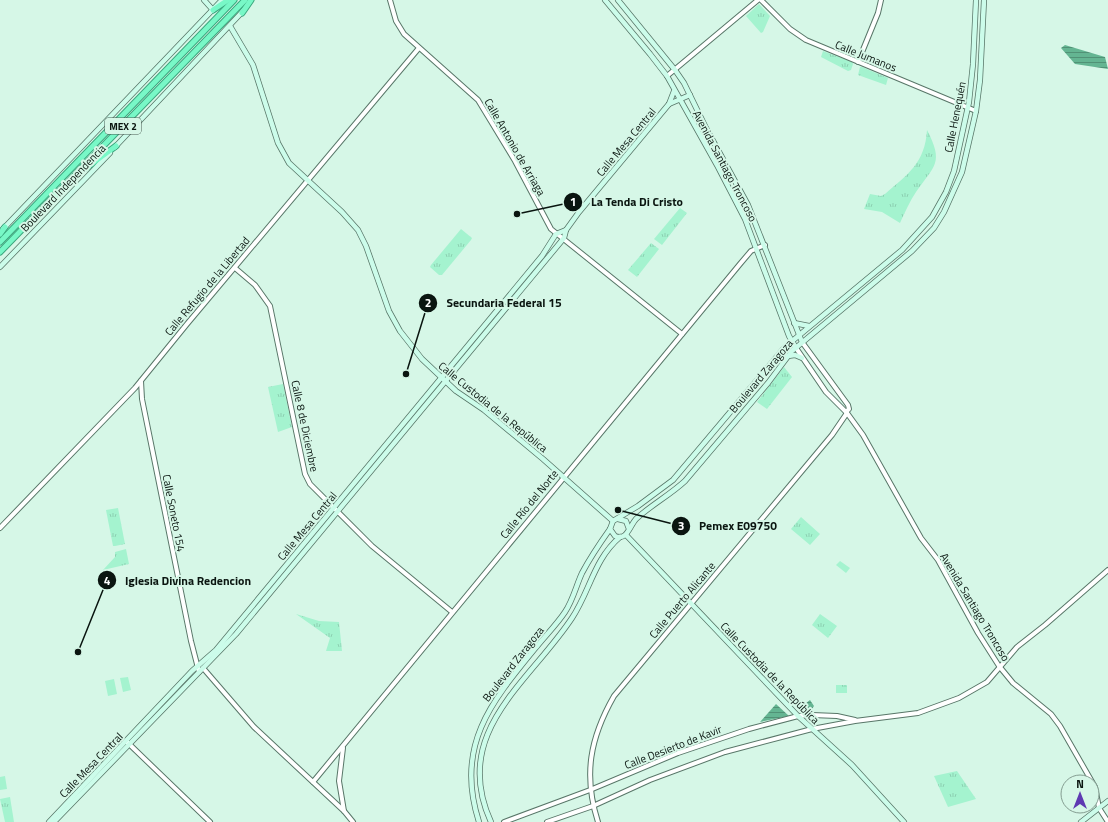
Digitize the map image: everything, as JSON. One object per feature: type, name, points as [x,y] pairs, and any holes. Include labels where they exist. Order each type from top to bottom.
[{"type":"highway","points":[[213,10],[228,0]]},
{"type":"highway","name":"MEX 2","points":[[0,242],[234,0]]},
{"type":"highway","name":"MEX 2","points":[[0,252],[73,179],[245,0]]},
{"type":"highway","points":[[242,13],[251,0]]},
{"type":"highway","points":[[73,179],[116,146]]},
{"type":"highway","points":[[0,233],[5,227]]},
{"type":"main road","points":[[204,0],[213,10]]},
{"type":"main road","name":"Boulevard Independencia","points":[[5,227],[222,0]]},
{"type":"main road","name":"Boulevard Independencia","points":[[0,267],[254,0]]},
{"type":"main road","name":"Avenida Santiago Troncoso","points":[[605,0],[667,76],[740,209],[796,348]]},
{"type":"main road","name":"Avenida Santiago Troncoso","points":[[618,0],[675,70],[690,95],[748,205],[802,342]]},
{"type":"main road","name":"Calle Henequén","points":[[923,228],[938,207],[950,183],[958,155],[968,108],[973,64],[976,0]]},
{"type":"main road","name":"Calle Henequén","points":[[934,228],[953,196],[960,178],[976,111],[980,74],[984,0]]},
{"type":"main road","name":"Calle Custodia de la República","points":[[230,26],[253,65],[280,149],[289,163],[342,212],[358,230],[371,258],[381,293],[400,331],[422,360],[443,380],[499,422],[615,520]]},
{"type":"main road","points":[[669,104],[674,91]]},
{"type":"main road","points":[[669,104],[690,95]]},
{"type":"main road","name":"Calle Mesa Central","points":[[49,822],[200,669],[564,238],[566,230],[669,104]]},
{"type":"main road","name":"Boulevard Zaragoza","points":[[615,520],[638,506],[673,480],[761,377],[775,358],[792,340],[902,250],[923,228]]},
{"type":"main road","name":"Boulevard Zaragoza","points":[[629,529],[644,513],[670,495],[685,481],[788,356],[802,342],[912,251],[934,228]]},
{"type":"main road","name":"Calle Mesa Central","points":[[443,380],[542,256],[556,234],[566,230]]},
{"type":"main road","points":[[794,322],[809,326]]},
{"type":"main road","points":[[788,356],[795,355],[802,358]]},
{"type":"main road","points":[[761,377],[768,382]]},
{"type":"main road","points":[[615,520],[626,521],[629,529],[626,535],[620,537],[615,536],[610,529],[615,520]]},
{"type":"main road","name":"Boulevard Zaragoza","points":[[479,822],[472,792],[471,771],[474,746],[483,721],[501,691],[565,611],[588,562],[610,529]]},
{"type":"main road","name":"Calle Custodia de la República","points":[[626,535],[798,716],[863,775],[904,822]]},
{"type":"main road","name":"Boulevard Zaragoza","points":[[491,822],[484,802],[481,778],[482,751],[492,723],[505,701],[572,617],[597,565],[612,544],[620,537]]},
{"type":"main road","name":"Calle Mesa Central","points":[[54,822],[128,742]]},
{"type":"main road","points":[[1100,808],[1108,801]]},
{"type":"main road","points":[[1081,822],[1092,814]]},
{"type":"street","name":"Calle Antonio de Arriaga","points":[[390,0],[393,16],[399,27],[419,48],[464,85],[478,100],[512,156],[548,225],[556,234],[564,238],[682,334]]},
{"type":"street","points":[[667,76],[758,0]]},
{"type":"street","name":"Calle Jumanos","points":[[761,0],[790,29],[806,40],[976,111]]},
{"type":"street","points":[[858,62],[878,13],[881,0]]},
{"type":"street","name":"Calle Refugio de la Libertad","points":[[0,528],[70,457],[141,381],[419,48]]},
{"type":"street","points":[[755,248],[765,245]]},
{"type":"street","name":"Calle Río del Norte","points":[[313,782],[682,334],[755,248]]},
{"type":"street","name":"Calle 8 de Diciembre","points":[[235,268],[255,285],[270,306],[305,474],[313,489],[334,511],[372,546],[452,612]]},
{"type":"street","name":"Avenida Santiago Troncoso","points":[[802,342],[848,405],[849,409],[847,412]]},
{"type":"street","name":"Avenida Santiago Troncoso","points":[[796,348],[826,392],[847,412],[879,462],[921,538],[940,564],[978,633],[999,666],[1013,683],[1051,714],[1060,726],[1088,774]]},
{"type":"street","name":"Calle Soneto 154","points":[[141,381],[142,399],[200,669]]},
{"type":"street","name":"Calle Puerto Alicante","points":[[598,822],[590,790],[591,751],[605,712],[614,696],[832,435],[847,412]]},
{"type":"street","points":[[999,666],[1016,647],[1045,625],[1108,570]]},
{"type":"street","name":"Calle Desierto de Kavir","points":[[547,822],[593,806],[650,780],[719,754],[812,729],[855,721],[918,713],[959,698],[987,682],[999,666]]},
{"type":"street","points":[[200,669],[216,681],[239,711],[344,811],[353,822]]},
{"type":"street","name":"Calle Desierto de Kavir","points":[[504,822],[590,790],[653,762],[695,746],[756,727],[798,716],[828,715],[855,721]]},
{"type":"street","points":[[128,742],[210,822]]},
{"type":"street","points":[[343,746],[339,781],[344,811]]},
{"type":"street","name":"Avenida Santiago Troncoso","points":[[1100,808],[1108,822]]},
{"type":"green space","points":[[759,4],[770,16],[763,32],[761,33],[746,16]]},
{"type":"green space","points":[[823,51],[852,62],[853,64],[851,70],[848,71],[821,57]]},
{"type":"green space","points":[[860,67],[888,78],[886,85],[858,75]]},
{"type":"green space","points":[[927,130],[935,150],[935,163],[914,195],[900,223],[882,212],[864,209],[870,194],[881,196],[885,194],[914,167],[923,151]]},
{"type":"green space","points":[[680,208],[687,213],[662,245],[654,239]]},
{"type":"green space","points":[[461,229],[472,238],[442,275],[439,275],[430,267]]},
{"type":"green space","points":[[651,243],[659,249],[637,277],[628,270]]},
{"type":"green space","points":[[784,367],[792,377],[767,409],[757,402]]},
{"type":"green space","points":[[283,384],[292,427],[278,432],[268,387]]},
{"type":"green space","points":[[118,508],[125,544],[113,546],[106,510]]},
{"type":"green space","points":[[801,517],[820,534],[810,545],[791,529]]},
{"type":"green space","points":[[126,549],[129,564],[103,570],[115,557],[115,552]]},
{"type":"green space","points":[[840,561],[850,568],[846,573],[836,565]]},
{"type":"green space","points":[[296,614],[319,621],[339,622],[342,651],[326,651],[330,638]]},
{"type":"green space","points":[[820,614],[837,626],[828,638],[812,625]]},
{"type":"green space","points":[[128,677],[131,690],[123,692],[120,678]]},
{"type":"green space","points":[[114,679],[117,694],[108,696],[105,681]]},
{"type":"green space","points":[[836,685],[847,685],[847,693],[836,693]]},
{"type":"green space","points":[[957,771],[976,799],[948,807],[934,776]]},
{"type":"green space","points":[[5,776],[7,789],[0,790],[0,777]]},
{"type":"green space","points":[[10,797],[14,822],[5,822],[0,799]]},
{"type":"shaded area","points":[[1065,45],[1105,57],[1108,69],[1075,64],[1061,48]]},
{"type":"shaded area","points":[[810,700],[814,706],[812,709],[804,710],[801,707]]},
{"type":"shaded area","points":[[776,704],[789,716],[760,722]]},
{"type":"place","name":"La Tenda Di Cristo","points":[[517,214]]},
{"type":"place","name":"Secundaria Federal 15","points":[[406,374]]},
{"type":"place","name":"Pemex E09750","points":[[618,510]]},
{"type":"place","name":"Iglesia Divina Redencion","points":[[78,652]]}]
